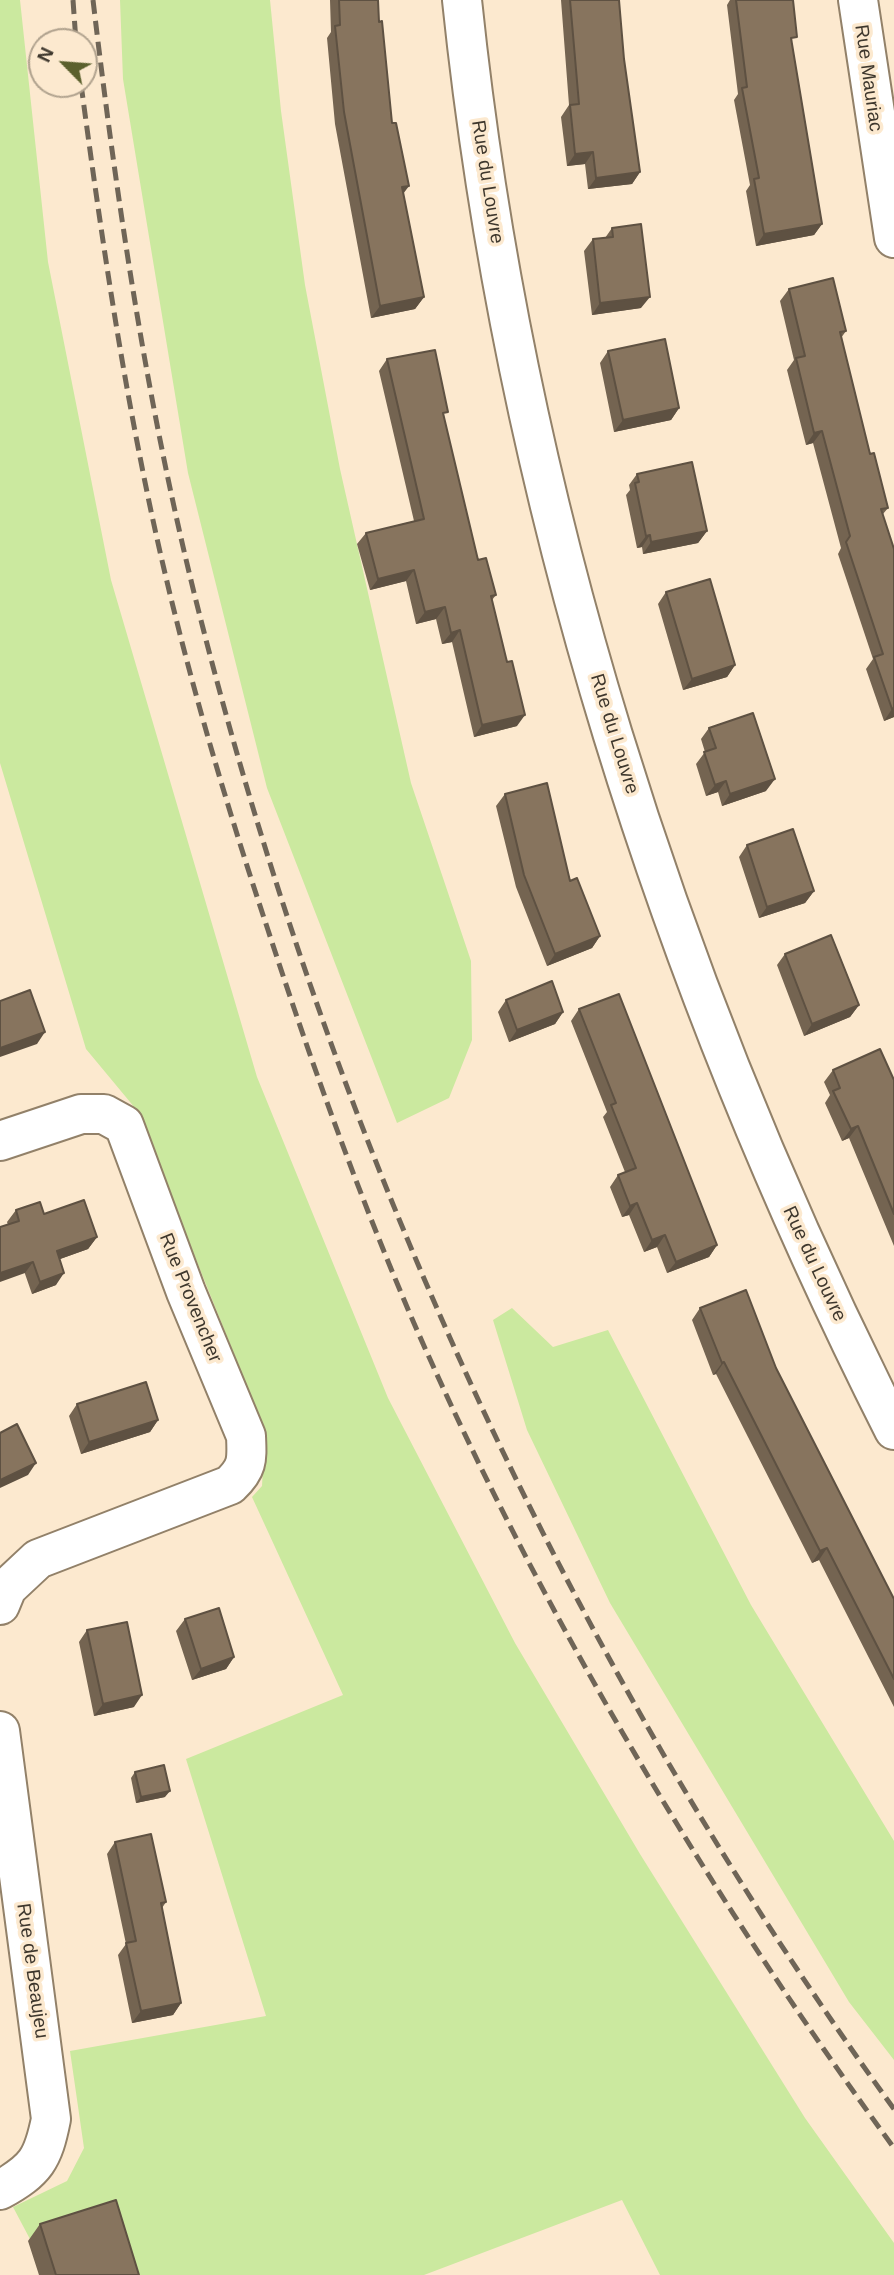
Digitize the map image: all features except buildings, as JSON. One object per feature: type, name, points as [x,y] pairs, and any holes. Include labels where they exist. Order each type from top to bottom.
[{"type":"street","name":"Rue du Louvre","points":[[462,0],[484,166],[517,358],[560,547],[612,731],[667,903],[751,1125],[827,1293],[894,1430]]},
{"type":"street","name":"Rue Mauriac","points":[[858,0],[879,155],[894,238]]},
{"type":"street","name":"Rue Provencher","points":[[0,1141],[81,1114],[104,1114],[124,1125],[186,1292],[246,1436],[245,1471],[230,1485],[38,1559],[7,1588],[0,1605]]},
{"type":"street","name":"Rue de Beaujeu","points":[[0,1731],[51,2119],[45,2152],[27,2175],[0,2190]]},
{"type":"green space","points":[[0,0],[20,0],[28,98],[30,98],[48,262],[111,580],[257,1077],[388,1398],[515,1643],[640,1854],[805,2118],[894,2243],[894,2275],[660,2275],[622,2200],[424,2275],[49,2275],[13,2207],[67,2181],[84,2148],[70,2051],[266,2016],[186,1759],[343,1695],[252,1497],[262,1486],[265,1431],[135,1108],[86,1049],[0,763]]},
{"type":"green space","points":[[120,0],[270,0],[281,111],[305,285],[340,469],[411,783],[471,961],[472,1040],[449,1098],[397,1123],[267,788],[188,473],[123,79]]},
{"type":"green space","points":[[512,1308],[553,1347],[608,1330],[751,1605],[894,1841],[894,2060],[849,2002],[610,1603],[527,1430],[493,1320]]},
{"type":"railway","points":[[73,0],[75,28]]},
{"type":"railway","points":[[93,0],[125,239],[167,476],[204,632],[260,829],[324,1024],[397,1215],[480,1403],[570,1586],[670,1765],[778,1940],[894,2109]]},
{"type":"railway","points":[[83,98],[108,274],[132,415],[181,640],[231,815],[268,930],[354,1176],[413,1321],[463,1430],[572,1643],[693,1850],[758,1951],[894,2148]]}]
